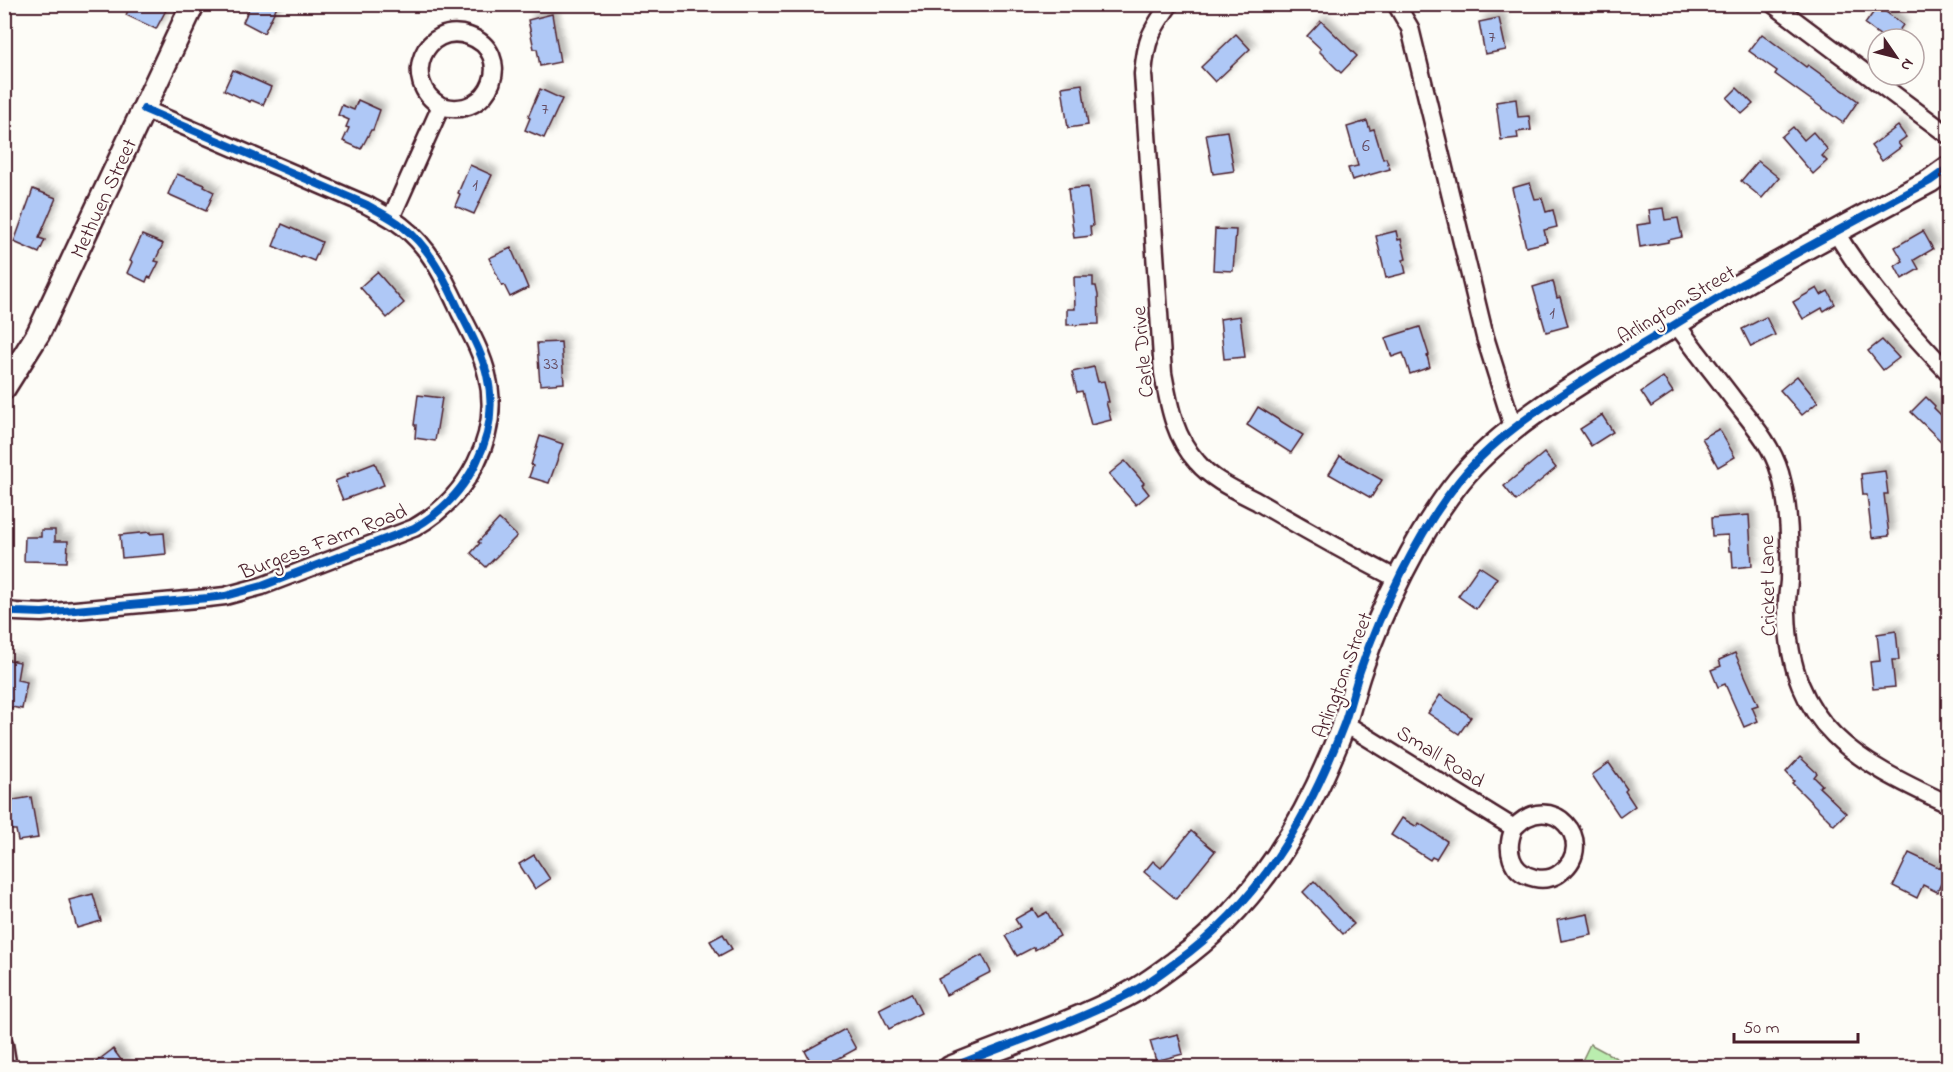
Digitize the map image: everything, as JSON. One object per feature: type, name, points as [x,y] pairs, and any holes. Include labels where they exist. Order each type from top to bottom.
[{"type":"street","name":"Methuen Street","points":[[4,388],[38,334],[193,4]]},
{"type":"street","name":"Carle Drive","points":[[1170,4],[1155,26],[1145,47],[1143,74],[1163,373],[1170,413],[1182,441],[1197,463],[1218,479],[1330,544],[1399,580]]},
{"type":"street","points":[[1396,4],[1410,28],[1485,337],[1514,430]]},
{"type":"street","points":[[1773,4],[1948,135]]},
{"type":"street","points":[[453,34],[470,36],[483,45],[491,58],[494,74],[489,89],[479,101],[465,108],[441,106],[423,90],[419,74],[422,58],[431,44],[445,36],[453,34]]},
{"type":"street","points":[[392,218],[441,106]]},
{"type":"street","name":"Burgess Farm Road","points":[[4,610],[42,613],[225,596],[262,586],[414,528],[445,506],[473,471],[484,444],[490,401],[487,374],[474,339],[440,270],[423,246],[403,226],[367,205],[144,109]]},
{"type":"street","name":"Arlington Street","points":[[950,1068],[1083,1017],[1118,1000],[1160,975],[1190,953],[1241,905],[1287,845],[1317,787],[1344,723],[1361,669],[1399,580],[1427,528],[1461,478],[1480,458],[1532,415],[1676,324],[1835,231],[1930,181],[1948,168]]},
{"type":"street","points":[[1835,231],[1880,296],[1948,372]]},
{"type":"street","name":"Cricket Lane","points":[[1676,324],[1760,434],[1773,453],[1780,471],[1789,525],[1787,612],[1789,641],[1800,685],[1811,706],[1825,726],[1838,739],[1874,767],[1948,804]]},
{"type":"street","name":"Small Road","points":[[1344,723],[1514,828]]},
{"type":"street","points":[[1541,813],[1551,814],[1561,819],[1569,826],[1575,846],[1568,866],[1560,874],[1549,878],[1538,879],[1527,876],[1512,860],[1509,849],[1514,828],[1521,820],[1541,813]]},
{"type":"street","points":[[4,1044],[8,1068]]},
{"type":"green space","points":[[1590,1044],[1633,1067],[1579,1067]]},
{"type":"building","points":[[131,4],[155,4],[166,10],[156,29],[126,15]]},
{"type":"building","points":[[251,4],[278,4],[264,33],[243,22]]},
{"type":"building","points":[[1878,6],[1903,25],[1902,27],[1869,27],[1865,24]]},
{"type":"building","points":[[552,14],[560,62],[540,66],[528,20]]},
{"type":"building","points":[[1499,18],[1506,50],[1485,54],[1479,22]]},
{"type":"building","points":[[1321,21],[1357,56],[1341,73],[1307,36]]},
{"type":"building","points":[[1236,34],[1250,49],[1215,82],[1201,67]]},
{"type":"building","points":[[1762,34],[1806,67],[1808,65],[1858,101],[1843,123],[1775,74],[1777,71],[1749,51]]},
{"type":"building","points":[[233,70],[271,87],[263,105],[251,100],[250,102],[224,90]]},
{"type":"building","points":[[1082,84],[1088,125],[1068,128],[1062,87]]},
{"type":"building","points":[[1737,88],[1753,104],[1742,114],[1727,98]]},
{"type":"building","points":[[540,89],[562,99],[544,138],[525,130]]},
{"type":"building","points":[[1516,99],[1518,117],[1529,116],[1531,130],[1517,132],[1518,138],[1501,140],[1496,102]]},
{"type":"building","points":[[358,100],[380,110],[373,130],[361,149],[343,141],[349,128],[346,127],[349,120],[338,115],[342,105],[354,110]]},
{"type":"building","points":[[1367,121],[1370,130],[1374,129],[1383,159],[1386,158],[1390,169],[1352,180],[1348,168],[1358,166],[1347,127]]},
{"type":"building","points":[[1898,126],[1906,137],[1898,143],[1901,147],[1882,161],[1871,146]]},
{"type":"building","points":[[1793,127],[1804,140],[1813,132],[1828,150],[1822,156],[1827,161],[1813,174],[1781,137]]},
{"type":"building","points":[[1227,131],[1234,171],[1213,174],[1206,134]]},
{"type":"building","points":[[1758,161],[1779,178],[1762,198],[1741,181]]},
{"type":"building","points":[[470,165],[492,175],[474,214],[455,206]]},
{"type":"building","points":[[177,174],[205,185],[204,187],[214,192],[206,211],[168,194]]},
{"type":"building","points":[[1530,183],[1535,199],[1542,198],[1546,212],[1553,210],[1557,227],[1544,230],[1547,242],[1526,247],[1512,188]]},
{"type":"building","points":[[1088,187],[1093,226],[1090,226],[1091,236],[1074,238],[1068,189]]},
{"type":"building","points":[[33,189],[56,198],[39,238],[45,240],[39,253],[14,242]]},
{"type":"building","points":[[1663,208],[1665,220],[1678,218],[1682,237],[1640,247],[1637,225],[1651,223],[1649,210]]},
{"type":"building","points":[[282,224],[322,242],[314,261],[273,246]]},
{"type":"building","points":[[1215,229],[1236,230],[1233,271],[1213,270]]},
{"type":"building","points":[[1396,231],[1398,240],[1401,239],[1406,259],[1403,260],[1406,273],[1386,278],[1376,236]]},
{"type":"building","points":[[1923,231],[1933,249],[1914,260],[1919,269],[1902,279],[1895,266],[1903,261],[1895,247]]},
{"type":"building","points":[[142,235],[163,244],[155,261],[159,262],[151,278],[148,277],[146,282],[127,273]]},
{"type":"building","points":[[511,248],[528,288],[510,297],[504,285],[502,286],[489,258]]},
{"type":"building","points":[[377,272],[404,303],[387,318],[360,287]]},
{"type":"building","points":[[1074,277],[1093,277],[1093,286],[1096,286],[1098,295],[1099,324],[1067,325],[1067,309],[1075,309]]},
{"type":"building","points":[[1553,281],[1568,326],[1546,332],[1533,287]]},
{"type":"building","points":[[1817,288],[1821,295],[1828,291],[1835,304],[1824,311],[1822,308],[1803,319],[1793,302]]},
{"type":"building","points":[[1240,316],[1245,357],[1224,359],[1220,319]]},
{"type":"building","points":[[1766,317],[1775,335],[1751,347],[1742,329]]},
{"type":"building","points":[[1420,327],[1429,355],[1427,356],[1430,367],[1410,374],[1403,353],[1392,357],[1385,338]]},
{"type":"building","points":[[1882,340],[1899,358],[1883,370],[1868,351]]},
{"type":"building","points":[[561,342],[564,383],[540,385],[537,343]]},
{"type":"building","points":[[1094,367],[1098,382],[1104,381],[1111,420],[1091,425],[1082,391],[1077,392],[1072,372]]},
{"type":"building","points":[[1797,376],[1818,402],[1802,415],[1780,390]]},
{"type":"building","points":[[1663,377],[1673,392],[1651,407],[1641,392]]},
{"type":"building","points":[[418,395],[442,398],[435,441],[415,438],[416,425],[414,425]]},
{"type":"building","points":[[1926,397],[1948,422],[1948,448],[1911,412]]},
{"type":"building","points":[[1258,407],[1303,435],[1291,453],[1247,425]]},
{"type":"building","points":[[1602,415],[1613,432],[1591,446],[1580,429]]},
{"type":"building","points":[[1719,429],[1735,457],[1718,467],[1702,438]]},
{"type":"building","points":[[540,436],[563,444],[549,483],[529,477]]},
{"type":"building","points":[[1544,453],[1556,468],[1516,501],[1504,486]]},
{"type":"building","points":[[1340,456],[1382,480],[1371,498],[1329,474]]},
{"type":"building","points":[[1125,461],[1144,483],[1142,485],[1149,494],[1136,505],[1109,474]]},
{"type":"building","points":[[375,463],[384,485],[343,500],[335,481]]},
{"type":"building","points":[[1885,471],[1888,494],[1884,494],[1889,536],[1872,538],[1867,495],[1863,495],[1861,474]]},
{"type":"building","points":[[1749,515],[1752,566],[1733,568],[1728,535],[1712,536],[1711,518]]},
{"type":"building","points":[[499,519],[517,536],[486,567],[471,553]]},
{"type":"building","points":[[41,530],[55,530],[55,541],[68,541],[67,562],[24,561],[25,537],[41,537]]},
{"type":"building","points":[[150,532],[150,534],[164,533],[166,554],[122,558],[120,535]]},
{"type":"building","points":[[1479,566],[1497,578],[1476,609],[1458,596]]},
{"type":"building","points":[[1896,631],[1899,660],[1892,660],[1895,687],[1873,689],[1870,662],[1880,661],[1877,634]]},
{"type":"building","points":[[1735,653],[1758,705],[1752,707],[1758,721],[1744,727],[1725,684],[1718,687],[1711,670],[1721,666],[1719,660]]},
{"type":"building","points":[[4,659],[20,662],[17,680],[27,682],[22,709],[12,707],[11,710],[4,710]]},
{"type":"building","points":[[1440,695],[1471,717],[1459,734],[1428,713]]},
{"type":"building","points":[[1800,757],[1817,773],[1814,777],[1822,785],[1819,787],[1846,813],[1834,825],[1792,783],[1794,781],[1786,772]]},
{"type":"building","points":[[1609,763],[1627,789],[1625,791],[1635,806],[1620,817],[1592,775]]},
{"type":"building","points":[[31,797],[38,838],[18,841],[16,830],[12,830],[7,801]]},
{"type":"building","points":[[1402,818],[1417,827],[1419,823],[1447,841],[1436,859],[1432,857],[1430,860],[1391,835]]},
{"type":"building","points":[[1191,831],[1215,851],[1176,899],[1144,872],[1153,861],[1161,868]]},
{"type":"building","points":[[1909,853],[1947,871],[1937,892],[1923,885],[1917,898],[1893,886]]},
{"type":"building","points":[[534,855],[550,879],[535,889],[519,864]]},
{"type":"building","points":[[1314,881],[1354,924],[1343,934],[1303,892]]},
{"type":"building","points":[[93,894],[101,921],[77,928],[69,900]]},
{"type":"building","points":[[1033,909],[1038,917],[1047,912],[1060,936],[1035,950],[1034,947],[1017,956],[1005,936],[1020,927],[1015,919]]},
{"type":"building","points":[[1588,914],[1592,935],[1561,941],[1557,920]]},
{"type":"building","points":[[723,934],[732,949],[719,956],[710,941]]},
{"type":"building","points":[[982,955],[991,972],[946,995],[938,979]]},
{"type":"building","points":[[911,993],[921,1013],[889,1029],[879,1009]]},
{"type":"building","points":[[845,1029],[856,1049],[832,1062],[831,1060],[814,1068],[805,1051]]},
{"type":"building","points":[[1178,1034],[1183,1054],[1156,1061],[1150,1041]]},
{"type":"building","points":[[113,1049],[127,1068],[88,1068]]},
{"type":"cycle path","points":[[4,610],[42,613],[208,598],[262,586],[414,528],[450,500],[476,463],[484,442],[489,420],[490,398],[482,359],[443,277],[429,254],[412,235],[394,220],[367,205],[144,109]]},
{"type":"cycle path","points":[[950,1068],[1081,1017],[1130,993],[1175,963],[1232,914],[1278,857],[1314,793],[1344,724],[1360,671],[1379,622],[1415,547],[1459,481],[1497,442],[1544,406],[1720,296],[1930,181],[1948,168]]}]
